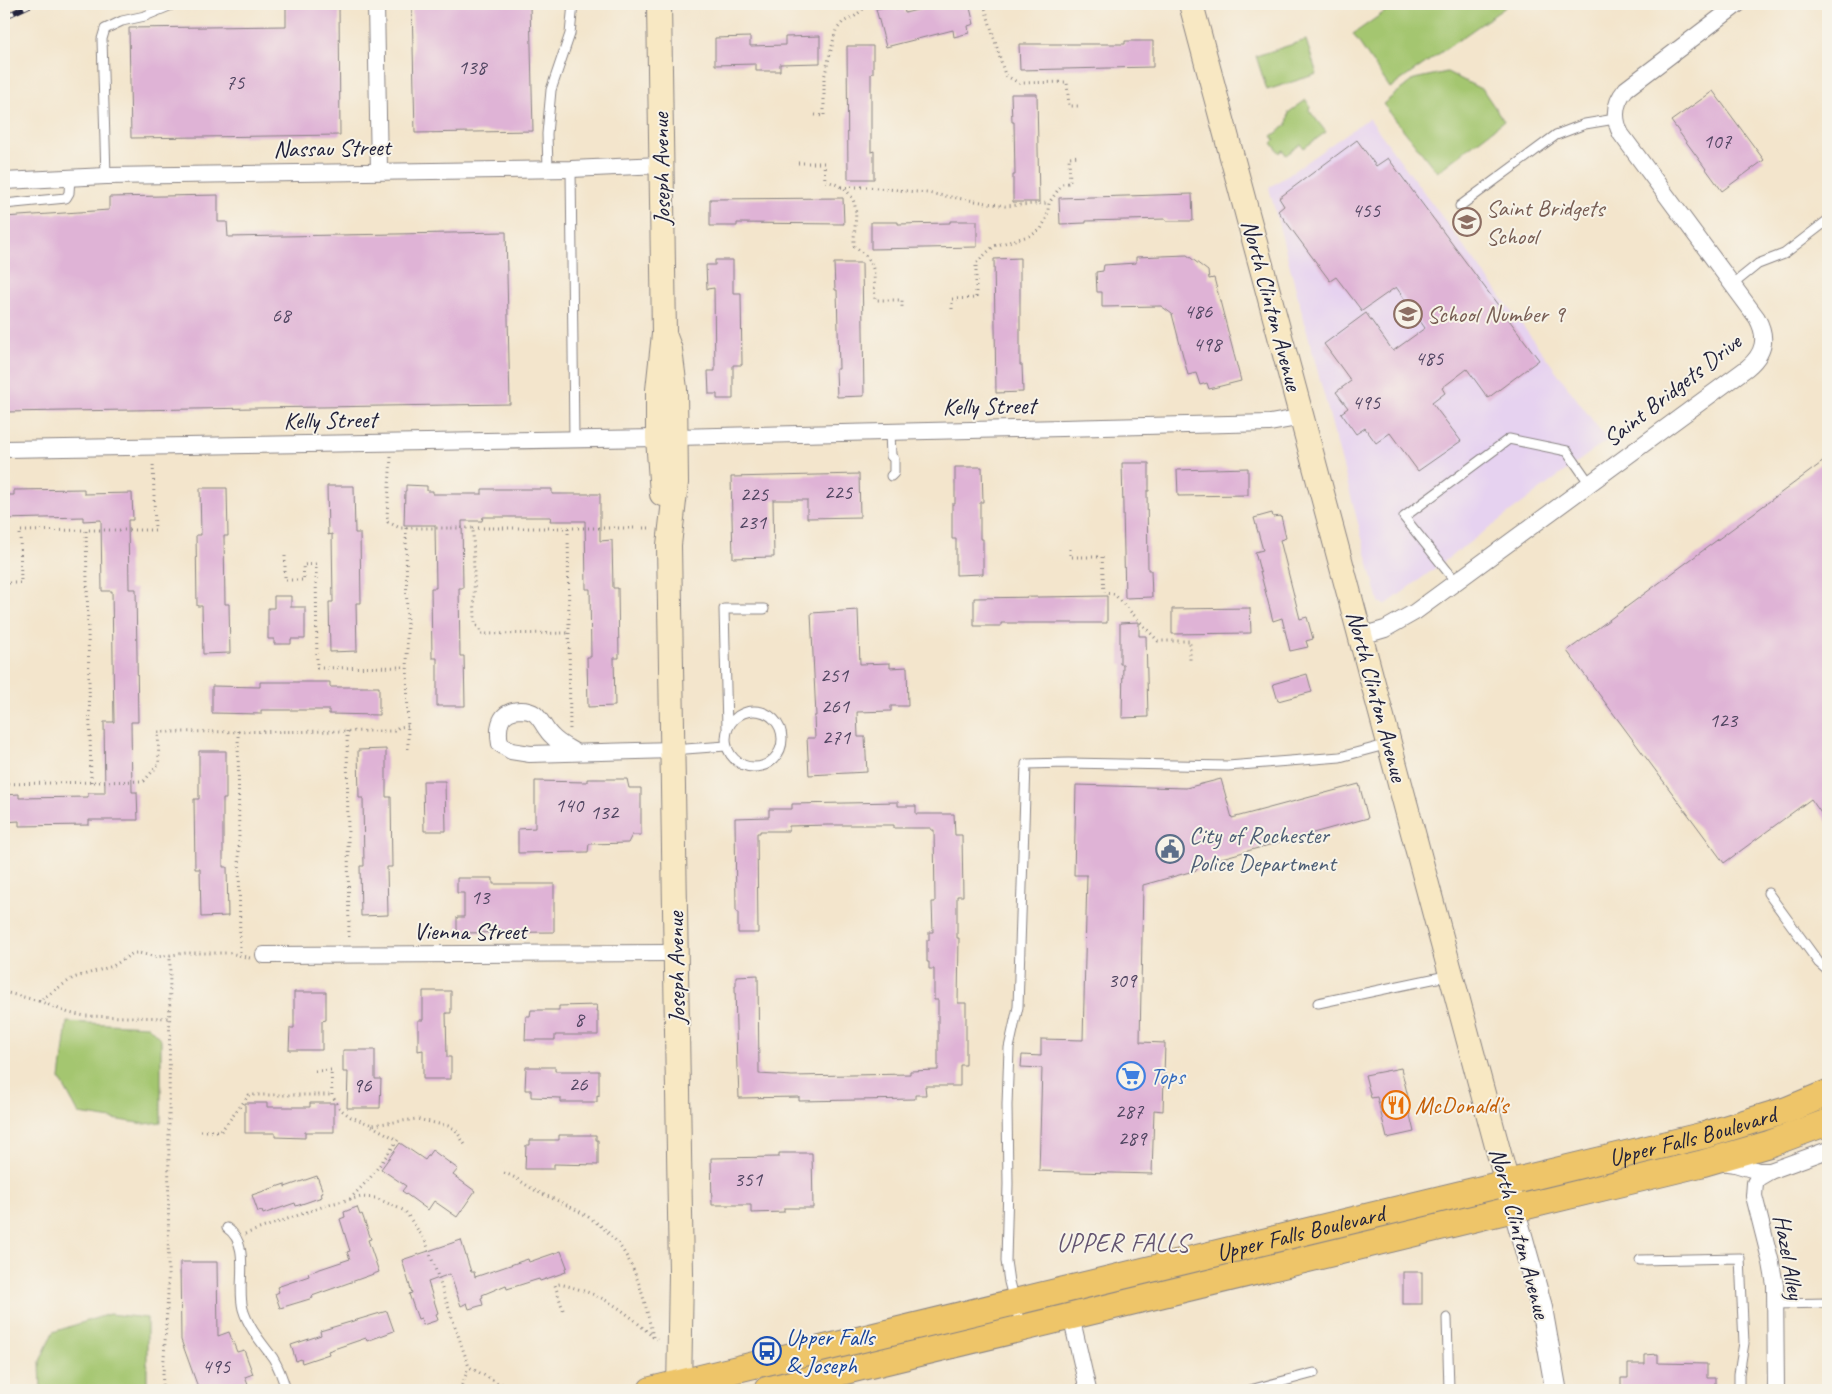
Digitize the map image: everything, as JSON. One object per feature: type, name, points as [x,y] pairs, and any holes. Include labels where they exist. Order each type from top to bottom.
[{"type":"main road","name":"Joseph Avenue","points":[[659,4],[664,334],[658,375],[667,438],[662,497],[668,536],[676,953],[681,1272],[679,1387]]},
{"type":"main road","name":"North Clinton Avenue","points":[[1191,4],[1514,1209]]},
{"type":"main road","name":"Upper Falls Boulevard","points":[[651,1390],[679,1387],[1014,1302],[1731,1128],[1787,1110],[1828,1093]]},
{"type":"main road","name":"Upper Falls Boulevard","points":[[767,1390],[1700,1164],[1769,1144],[1828,1122]]},
{"type":"street","points":[[376,4],[379,171]]},
{"type":"street","points":[[1615,119],[1617,103],[1626,89],[1738,4]]},
{"type":"street","name":"Saint Bridgets Drive","points":[[1361,636],[1405,619],[1747,368],[1759,356],[1764,341],[1762,326],[1621,134],[1615,119]]},
{"type":"street","name":"Nassau Street","points":[[4,181],[106,176],[661,166]]},
{"type":"street","name":"Kelly Street","points":[[4,449],[667,438],[1270,423],[1303,417]]},
{"type":"street","points":[[573,751],[672,750]]},
{"type":"street","name":"Vienna Street","points":[[261,958],[676,953]]},
{"type":"street","points":[[1700,1164],[1719,1162],[1735,1164],[1758,1171],[1770,1171],[1828,1150]]},
{"type":"street","name":"Hazel Alley","points":[[1770,1171],[1758,1178],[1755,1183],[1754,1196],[1772,1268],[1775,1304],[1776,1390]]},
{"type":"street","name":"North Clinton Avenue","points":[[1514,1209],[1541,1305],[1556,1390]]},
{"type":"street","points":[[1071,1316],[1088,1390]]},
{"type":"lane","points":[[106,176],[102,39],[105,29],[122,21],[145,16],[174,4]]},
{"type":"lane","points":[[548,169],[547,134],[551,90],[570,34],[573,4]]},
{"type":"lane","points":[[1460,206],[1556,135],[1585,124],[1615,119]]},
{"type":"lane","points":[[571,168],[574,439]]},
{"type":"lane","points":[[4,204],[66,198],[69,193],[70,177]]},
{"type":"lane","points":[[1732,285],[1758,264],[1784,254],[1828,220]]},
{"type":"lane","points":[[890,432],[891,456]]},
{"type":"lane","points":[[1456,582],[1404,516],[1502,444],[1509,439],[1567,451],[1590,484]]},
{"type":"lane","points":[[727,729],[735,717],[743,712],[761,711],[769,714],[776,720],[781,729],[781,748],[776,757],[768,764],[759,767],[749,767],[732,758],[725,741],[727,729],[724,610],[764,608]]},
{"type":"lane","points":[[1021,1328],[1006,1261],[1008,1184],[1007,1105],[1009,1048],[1018,1007],[1026,764],[1068,762],[1228,766],[1340,757],[1390,743]]},
{"type":"lane","points":[[672,750],[726,746]]},
{"type":"lane","points":[[1768,893],[1828,971]]},
{"type":"lane","points":[[1318,1003],[1451,975]]},
{"type":"lane","points":[[227,1228],[236,1237],[242,1252],[241,1287],[243,1309],[252,1328],[279,1370],[286,1390]]},
{"type":"lane","points":[[1640,1260],[1740,1258],[1744,1343],[1739,1374],[1739,1390]]},
{"type":"lane","points":[[1775,1304],[1828,1303]]},
{"type":"lane","points":[[1447,1318],[1449,1390]]},
{"type":"lane","points":[[1250,1390],[1314,1374]]},
{"type":"path","points":[[815,115],[824,116],[824,78],[836,30],[842,22],[855,16],[869,4]]},
{"type":"path","points":[[984,4],[1005,75],[1019,83],[1067,82],[1069,106],[1078,106]]},
{"type":"path","points":[[952,309],[952,299],[976,298],[976,263],[979,259],[994,246],[1032,235],[1041,229],[1047,217],[1049,203],[1062,184],[1070,183],[1069,157],[1080,156]]},
{"type":"path","points":[[798,163],[824,162],[825,181],[832,182],[852,194],[856,208],[854,246],[870,259],[873,266],[874,300],[902,300],[902,310]]},
{"type":"path","points":[[840,187],[868,187],[927,193],[1005,206],[1049,203]]},
{"type":"path","points":[[392,442],[387,516],[388,522],[394,526],[406,528],[568,528],[668,536]]},
{"type":"path","points":[[4,584],[21,583],[20,531],[154,530],[153,446]]},
{"type":"path","points":[[406,528],[408,749]]},
{"type":"path","points":[[473,528],[475,624],[480,629],[481,634],[569,633]]},
{"type":"path","points":[[568,528],[573,751]]},
{"type":"path","points":[[86,530],[91,782]]},
{"type":"path","points":[[1070,549],[1070,557],[1102,557],[1104,594],[1114,594],[1158,641],[1190,641],[1190,663]]},
{"type":"path","points":[[285,556],[285,580],[304,580],[303,565],[316,564],[317,668],[407,667]]},
{"type":"path","points":[[4,784],[144,781],[159,764],[158,732],[394,731],[399,727],[408,726]]},
{"type":"path","points":[[238,731],[240,955]]},
{"type":"path","points":[[347,731],[349,956]]},
{"type":"path","points":[[39,1001],[72,978],[114,966],[133,953],[139,952],[156,957],[186,953],[230,953],[261,958]]},
{"type":"path","points":[[162,1390],[168,1294],[170,955]]},
{"type":"path","points":[[4,992],[39,1001],[69,1013],[85,1016],[170,1018]]},
{"type":"path","points":[[315,1071],[331,1070],[332,1095],[340,1110],[398,1140],[370,1178],[350,1199]]},
{"type":"path","points":[[201,1132],[222,1131],[249,1095],[332,1095]]},
{"type":"path","points":[[372,1125],[417,1119],[455,1129],[466,1146]]},
{"type":"path","points":[[504,1173],[517,1177],[520,1182],[528,1187],[596,1221],[622,1247],[634,1268],[655,1338],[619,1307],[600,1296],[560,1284],[555,1285],[563,1310]]},
{"type":"path","points":[[236,1237],[330,1204],[361,1197],[376,1198],[405,1212],[426,1242],[469,1367],[460,1390]]},
{"type":"path","points":[[469,1367],[498,1383],[522,1390]]},
{"type":"shaded area","name":"School Number 9","points":[[1369,118],[1607,440],[1387,604],[1379,602],[1269,188]]},
{"type":"green space","points":[[1396,4],[1510,4],[1390,88],[1353,34]]},
{"type":"green space","points":[[1306,40],[1317,74],[1267,90],[1256,56]]},
{"type":"green space","points":[[1447,72],[1483,90],[1504,121],[1437,172],[1383,104],[1414,79]]},
{"type":"green space","points":[[1306,100],[1310,106],[1309,110],[1326,132],[1304,148],[1301,144],[1286,155],[1283,150],[1280,153],[1272,143],[1275,140],[1272,136],[1287,125],[1289,112]]},
{"type":"green space","points":[[67,1022],[148,1026],[161,1039],[161,1122],[145,1124],[79,1114],[60,1079]]},
{"type":"green space","points":[[109,1314],[147,1318],[147,1390],[41,1390],[40,1361],[53,1332]]},
{"type":"building","points":[[286,4],[339,4],[340,135],[131,138],[129,28],[286,26]]},
{"type":"building","points":[[412,4],[530,4],[533,131],[415,133]]},
{"type":"building","points":[[928,4],[969,4],[974,24],[968,26],[969,33],[954,37],[953,30],[886,47],[876,9],[894,5],[896,10],[904,8],[905,13],[929,7]]},
{"type":"building","points":[[820,36],[820,63],[780,64],[780,71],[756,71],[756,64],[715,65],[715,38],[750,37],[750,46],[785,45],[785,37]]},
{"type":"building","points":[[1125,41],[1153,41],[1153,67],[1020,70],[1019,44],[1125,44]]},
{"type":"building","points":[[847,46],[873,46],[871,152],[874,151],[874,179],[848,179]]},
{"type":"building","points":[[1713,91],[1764,160],[1722,191],[1671,121]]},
{"type":"building","points":[[1011,94],[1037,94],[1039,202],[1013,202],[1013,175],[1015,175],[1014,122],[1012,122]]},
{"type":"building","points":[[1357,140],[1376,166],[1388,158],[1539,360],[1488,398],[1467,369],[1442,388],[1445,393],[1432,403],[1461,441],[1418,471],[1390,433],[1376,443],[1365,428],[1356,434],[1341,413],[1348,408],[1336,392],[1351,381],[1324,344],[1366,313],[1393,351],[1425,328],[1396,287],[1362,311],[1336,277],[1330,281],[1278,211],[1284,206],[1279,198]]},
{"type":"building","points":[[1192,194],[1193,221],[1166,221],[1166,219],[1086,221],[1086,223],[1060,224],[1059,198]]},
{"type":"building","points":[[218,195],[218,222],[227,222],[228,237],[506,232],[510,404],[4,412],[4,217],[109,210],[109,197]]},
{"type":"building","points":[[843,198],[844,224],[737,223],[737,226],[710,226],[710,199]]},
{"type":"building","points":[[950,221],[977,221],[977,247],[871,249],[871,222],[898,222],[898,224],[950,223]]},
{"type":"building","points":[[1187,255],[1208,271],[1209,279],[1214,278],[1241,381],[1209,389],[1207,383],[1200,385],[1196,373],[1188,375],[1172,314],[1161,306],[1102,307],[1102,292],[1097,292],[1096,272],[1103,271],[1104,265],[1136,263],[1136,257]]},
{"type":"building","points":[[1020,258],[1020,365],[1022,365],[1023,392],[996,393],[994,259]]},
{"type":"building","points":[[715,260],[733,260],[733,293],[741,293],[742,365],[733,365],[733,399],[717,399],[717,394],[709,394],[708,371],[715,371],[714,288],[707,289],[706,265],[715,265]]},
{"type":"building","points":[[834,263],[862,263],[864,396],[837,397],[836,369],[839,369],[837,290],[835,290]]},
{"type":"building","points":[[1828,458],[1828,823],[1811,799],[1724,863],[1567,651]]},
{"type":"building","points":[[1122,463],[1149,463],[1149,491],[1147,491],[1148,570],[1151,570],[1152,597],[1125,598]]},
{"type":"building","points":[[955,467],[982,467],[983,502],[980,502],[980,539],[983,539],[983,574],[956,575],[956,539],[952,539],[952,504],[955,504]]},
{"type":"building","points":[[1248,468],[1248,495],[1178,496],[1177,470]]},
{"type":"building","points":[[859,474],[860,517],[807,518],[807,500],[773,500],[774,557],[733,558],[731,477]]},
{"type":"building","points":[[406,485],[427,486],[427,491],[433,491],[433,494],[482,494],[482,489],[552,489],[552,494],[600,494],[600,541],[612,540],[613,588],[618,588],[619,658],[614,658],[615,706],[588,707],[587,657],[591,657],[590,589],[586,589],[585,521],[550,521],[551,517],[483,517],[482,521],[462,521],[463,588],[459,588],[460,656],[464,656],[465,706],[437,706],[437,658],[432,658],[431,588],[436,588],[435,525],[404,525]]},
{"type":"building","points":[[327,486],[354,486],[355,533],[360,533],[361,603],[356,603],[357,651],[330,652],[329,602],[333,602],[332,534],[328,535]]},
{"type":"building","points":[[200,488],[227,488],[228,536],[224,536],[225,604],[229,604],[230,653],[203,654],[202,606],[197,606],[196,535],[201,535]]},
{"type":"building","points":[[84,489],[84,494],[132,493],[133,520],[128,520],[129,589],[136,589],[138,722],[131,722],[132,792],[137,792],[138,820],[89,820],[89,825],[19,826],[19,821],[4,822],[4,795],[19,794],[19,798],[88,797],[88,793],[105,793],[104,722],[114,722],[112,591],[102,591],[101,520],[83,521],[83,517],[4,519],[4,495],[14,495],[14,490]]},
{"type":"building","points":[[1272,513],[1273,517],[1281,516],[1286,538],[1280,540],[1300,619],[1307,617],[1313,639],[1306,641],[1308,647],[1290,651],[1282,618],[1273,621],[1255,552],[1263,550],[1254,518]]},
{"type":"building","points":[[274,596],[291,596],[291,607],[305,607],[305,639],[291,639],[291,644],[274,644],[274,639],[268,639],[268,608],[274,608]]},
{"type":"building","points":[[1107,596],[1107,623],[1001,623],[1001,626],[974,626],[974,598]]},
{"type":"building","points":[[1250,608],[1251,633],[1172,634],[1172,609]]},
{"type":"building","points":[[858,610],[860,664],[890,663],[890,668],[907,667],[908,706],[891,706],[891,711],[857,712],[858,737],[865,737],[867,772],[809,775],[807,738],[815,738],[814,716],[816,716],[811,613]]},
{"type":"building","points":[[1139,622],[1139,636],[1146,636],[1148,717],[1122,718],[1123,664],[1120,664],[1120,623]]},
{"type":"building","points":[[1307,674],[1312,692],[1278,701],[1273,684]]},
{"type":"building","points":[[260,682],[330,682],[330,687],[379,687],[379,715],[329,714],[329,710],[261,710],[261,714],[212,713],[212,686],[260,687]]},
{"type":"building","points":[[386,749],[386,797],[391,797],[392,867],[387,867],[388,915],[361,916],[360,866],[364,866],[363,798],[359,798],[358,750]]},
{"type":"building","points":[[199,751],[226,751],[226,799],[223,799],[223,867],[227,867],[228,916],[201,917],[200,869],[195,869],[194,799],[199,799]]},
{"type":"building","points":[[587,779],[627,779],[629,788],[641,788],[641,835],[632,835],[628,843],[589,844],[588,852],[518,853],[518,829],[535,828],[535,781],[587,782]]},
{"type":"building","points":[[1221,779],[1232,818],[1359,784],[1368,818],[1196,865],[1197,870],[1143,885],[1140,1042],[1165,1043],[1163,1111],[1154,1110],[1152,1174],[1039,1171],[1042,1068],[1021,1067],[1022,1055],[1041,1056],[1041,1039],[1083,1040],[1087,875],[1074,875],[1076,785],[1186,788]]},
{"type":"building","points":[[423,781],[445,781],[446,831],[424,831]]},
{"type":"building","points":[[898,802],[898,806],[916,806],[916,814],[954,814],[955,835],[962,835],[963,896],[957,896],[957,938],[959,938],[958,1003],[966,1003],[966,1065],[960,1065],[960,1086],[925,1086],[926,1095],[915,1095],[915,1099],[799,1101],[799,1097],[739,1098],[736,976],[758,975],[759,1074],[792,1076],[910,1074],[910,1071],[938,1070],[938,1000],[934,1000],[934,969],[929,969],[929,962],[927,962],[927,940],[929,940],[929,932],[933,932],[932,902],[935,902],[934,830],[931,830],[931,828],[894,828],[894,825],[828,825],[789,826],[789,831],[760,831],[760,833],[757,833],[758,933],[738,933],[735,818],[769,817],[769,809],[792,809],[792,804]]},
{"type":"building","points":[[457,878],[493,878],[493,884],[554,884],[554,932],[457,933],[457,917],[464,917],[464,893],[457,893]]},
{"type":"building","points":[[423,991],[451,991],[451,1013],[446,1013],[447,1057],[451,1057],[451,1079],[423,1079],[423,1050],[418,1051],[418,1020],[423,1020]]},
{"type":"building","points":[[294,992],[326,992],[326,1020],[322,1021],[322,1050],[289,1050],[290,1028],[294,1028]]},
{"type":"building","points":[[597,1005],[598,1035],[555,1035],[555,1040],[525,1040],[526,1016],[530,1016],[531,1010],[559,1010],[559,1006]]},
{"type":"building","points":[[343,1050],[375,1050],[375,1079],[381,1079],[380,1108],[347,1108],[348,1072],[343,1072]]},
{"type":"building","points":[[526,1067],[555,1067],[555,1071],[599,1071],[599,1096],[597,1095],[597,1102],[561,1102],[561,1098],[531,1097],[531,1090],[525,1090]]},
{"type":"building","points":[[1401,1068],[1414,1132],[1387,1138],[1377,1097],[1371,1098],[1365,1075]]},
{"type":"building","points":[[245,1103],[267,1103],[267,1107],[310,1107],[310,1103],[334,1103],[334,1132],[305,1132],[305,1138],[275,1137],[275,1133],[245,1133]]},
{"type":"building","points":[[559,1135],[596,1135],[596,1140],[598,1140],[598,1165],[554,1164],[554,1169],[525,1169],[526,1145],[530,1145],[530,1140],[559,1140]]},
{"type":"building","points":[[400,1143],[425,1160],[432,1150],[458,1169],[453,1175],[475,1191],[457,1217],[434,1201],[428,1210],[402,1191],[406,1186],[381,1169]]},
{"type":"building","points":[[779,1153],[812,1153],[813,1208],[784,1208],[784,1212],[751,1213],[751,1205],[712,1205],[711,1158],[779,1157]]},
{"type":"building","points":[[317,1176],[323,1192],[321,1193],[322,1197],[296,1206],[295,1203],[263,1214],[262,1211],[258,1212],[252,1195],[285,1184],[285,1187]]},
{"type":"building","points":[[357,1207],[360,1215],[362,1214],[371,1239],[368,1240],[379,1272],[312,1296],[313,1298],[280,1308],[275,1294],[279,1292],[277,1287],[309,1276],[308,1273],[350,1259],[347,1252],[350,1251],[340,1219],[345,1217],[344,1212]]},
{"type":"building","points":[[461,1240],[471,1272],[474,1272],[475,1277],[528,1259],[529,1262],[561,1251],[567,1267],[565,1268],[566,1272],[507,1289],[506,1285],[482,1295],[483,1305],[469,1309],[467,1303],[461,1306],[450,1274],[428,1282],[438,1313],[436,1314],[438,1320],[423,1325],[421,1318],[418,1319],[409,1294],[412,1293],[402,1260]]},
{"type":"building","points":[[180,1262],[217,1262],[218,1336],[229,1332],[237,1352],[244,1350],[253,1374],[245,1377],[248,1385],[233,1390],[223,1390],[222,1386],[209,1390],[199,1390],[181,1340]]},
{"type":"building","points":[[1403,1272],[1422,1272],[1422,1304],[1403,1304]]},
{"type":"building","points":[[387,1311],[394,1331],[367,1341],[366,1338],[328,1351],[329,1354],[302,1363],[301,1359],[296,1361],[291,1345],[321,1335],[320,1331]]},
{"type":"building","points":[[1658,1354],[1658,1363],[1707,1364],[1707,1378],[1715,1378],[1715,1390],[1621,1390],[1621,1378],[1628,1378],[1628,1364],[1645,1364],[1645,1355]]},
{"type":"railway","points":[[4,17],[32,4]]},
{"type":"place","name":"Saint Bridgets School","points":[[1467,222]]},
{"type":"place","name":"School Number 9","points":[[1408,314]]},
{"type":"place","name":"City of Rochester Police Department","points":[[1170,849]]},
{"type":"place","name":"Tops","points":[[1131,1076]]},
{"type":"place","name":"McDonald's","points":[[1396,1105]]},
{"type":"place","name":"Upper Falls & Joseph","points":[[767,1351]]},
{"type":"district","name":"UPPER FALLS","points":[[1123,1242]]}]
